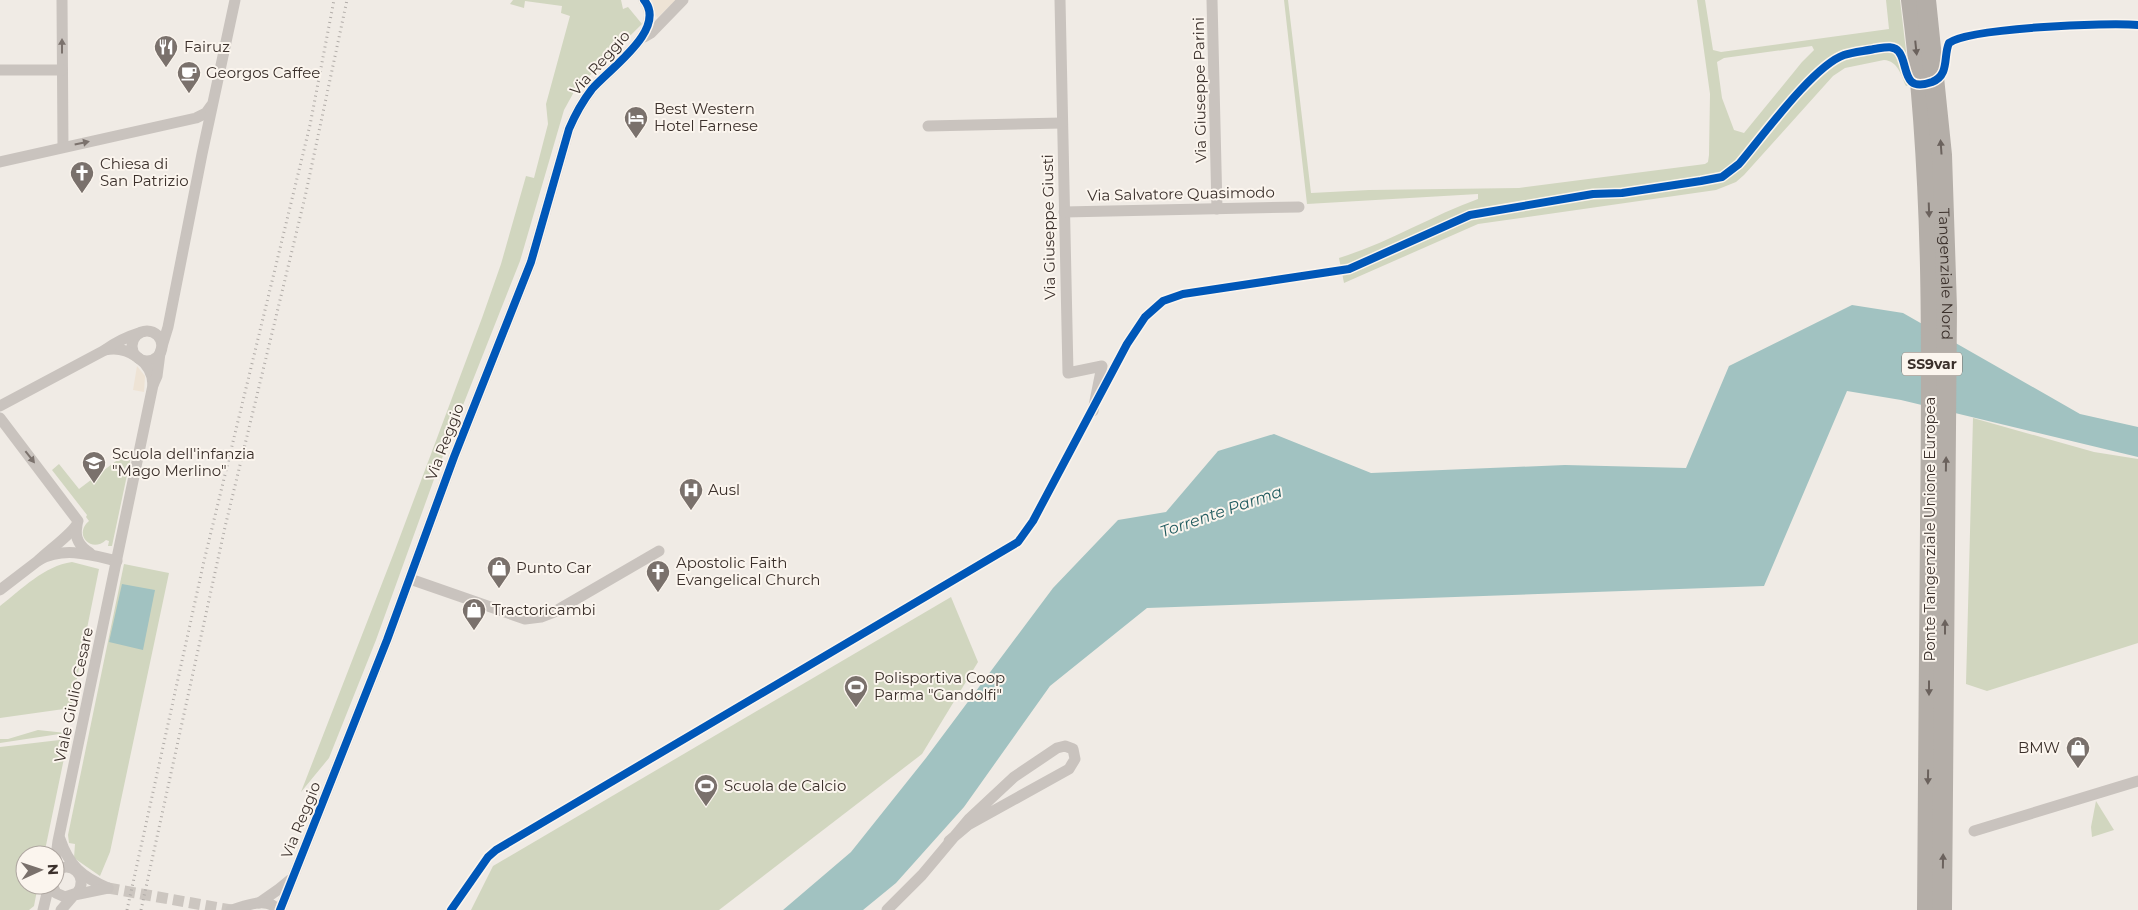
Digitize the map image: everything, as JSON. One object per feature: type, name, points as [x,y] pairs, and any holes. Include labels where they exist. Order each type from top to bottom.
[{"type":"highway","name":"Ponte Tangenziale Unione Europea","points":[[1910,0],[1926,156],[1931,257],[1936,728]]},
{"type":"highway","name":"Tangenziale Nord","points":[[1926,0],[1939,121],[1946,257],[1936,728]]},
{"type":"highway","points":[[1927,910],[1936,728]]},
{"type":"highway","points":[[1936,728],[1942,910]]},
{"type":"street","points":[[62,0],[63,147]]},
{"type":"street","points":[[223,11],[229,0]]},
{"type":"street","name":"Viale Giulio Cesare","points":[[59,845],[235,0]]},
{"type":"street","name":"Via Reggio","points":[[255,906],[270,903],[279,910],[371,682],[454,457],[531,262],[572,121],[593,88],[643,38],[650,17],[644,0]]},
{"type":"street","points":[[643,38],[652,32],[683,0]]},
{"type":"street","name":"Via Giuseppe Giusti","points":[[1060,0],[1068,372],[1102,366],[1093,411]]},
{"type":"street","name":"Via Giuseppe Parini","points":[[1212,0],[1217,209]]},
{"type":"street","points":[[0,70],[62,70]]},
{"type":"street","points":[[0,162],[196,118],[208,111],[213,101]]},
{"type":"street","points":[[196,118],[203,119],[207,130]]},
{"type":"street","points":[[928,126],[1062,123]]},
{"type":"street","name":"Via Salvatore Quasimodo","points":[[1064,212],[1299,207]]},
{"type":"street","points":[[0,406],[128,336],[158,325],[171,304]]},
{"type":"street","points":[[105,350],[121,350],[138,358],[145,361],[152,360],[158,356],[161,350],[161,342],[157,336],[151,332],[142,332],[134,338],[132,346],[134,353],[138,358],[148,369],[154,385]]},
{"type":"street","points":[[0,418],[77,517],[76,534],[79,542],[85,550],[94,555]]},
{"type":"street","points":[[0,590],[39,560],[77,526]]},
{"type":"street","points":[[410,579],[525,619],[541,617],[554,612],[659,551]]},
{"type":"street","points":[[39,560],[69,552],[94,555],[118,561]]},
{"type":"street","points":[[887,910],[932,864],[949,841],[969,820],[1017,775],[1057,748],[1068,746],[1073,749],[1076,759],[1069,769],[968,825],[949,841]]},
{"type":"street","points":[[1974,832],[2138,781]]},
{"type":"street","points":[[61,835],[61,841],[67,855],[80,875],[82,885],[61,910]]},
{"type":"street","points":[[59,895],[62,897],[108,888],[76,870],[65,867]]},
{"type":"street","name":"Via Reggio","points":[[255,906],[279,890],[293,877]]},
{"type":"street","points":[[42,910],[47,895]]},
{"type":"street","points":[[231,910],[255,906]]},
{"type":"green space","points":[[513,0],[621,0],[623,9],[628,7],[642,24],[575,90],[564,110],[520,261],[437,471],[376,640],[329,758],[301,792],[482,318],[501,264],[526,176],[534,178],[548,124],[546,104],[570,16],[561,13],[562,6],[525,1],[524,8],[510,4]]},
{"type":"green space","points":[[1284,0],[1288,0],[1311,193],[1369,190],[1519,188],[1705,164],[1708,162],[1709,155],[1710,94],[1697,0],[1705,0],[1713,50],[1721,52],[1889,29],[1886,0],[1900,0],[1910,85],[1906,86],[1896,66],[1889,61],[1884,60],[1845,68],[1833,76],[1744,175],[1736,182],[1716,190],[1478,224],[1344,283],[1339,258],[1375,245],[1478,199],[1478,194],[1307,204]],"holes":[[[1812,46],[1814,50],[1744,133],[1734,130],[1722,98],[1717,62],[1724,58]]]},
{"type":"green space","points":[[1973,418],[2094,452],[2138,459],[2138,643],[1987,691],[1966,684]]},
{"type":"green space","points":[[124,455],[131,456],[112,546],[108,546],[109,541],[106,540],[100,544],[90,544],[83,536],[85,526],[89,521],[86,517],[87,515],[52,470],[59,464],[79,489]]},
{"type":"green space","points":[[72,562],[99,569],[71,708],[0,718],[0,606],[43,573],[62,564]]},
{"type":"green space","points":[[124,564],[169,573],[110,852],[100,876],[74,858],[75,844],[69,843],[68,835]]},
{"type":"green space","name":"Polisportiva Coop Parma \"Gandolfi\"","points":[[951,597],[978,662],[922,754],[719,910],[471,910],[493,866]]},
{"type":"green space","points":[[38,730],[66,733],[0,743],[0,739],[8,739]]},
{"type":"green space","points":[[68,739],[46,845],[15,845],[15,895],[36,895],[34,906],[29,910],[0,910],[0,747]]},
{"type":"green space","points":[[2096,801],[2114,830],[2092,837],[2091,827]]},
{"type":"shaded area","points":[[652,0],[676,0],[657,18]]},
{"type":"shaded area","points":[[137,366],[145,376],[144,392],[133,390]]},
{"type":"water","name":"Torrente Parma","points":[[1852,305],[1903,313],[2080,414],[2138,427],[2138,457],[1901,400],[1847,391],[1764,586],[1147,608],[1050,686],[964,807],[896,883],[863,910],[783,910],[851,852],[926,758],[1053,588],[1118,520],[1166,512],[1218,451],[1274,434],[1371,473],[1565,465],[1686,468],[1729,366]]},
{"type":"water","points":[[122,584],[155,590],[143,650],[109,642]]},
{"type":"tunnel","points":[[108,888],[231,910]]},
{"type":"railway","points":[[127,910],[204,561],[310,125],[334,0]]},
{"type":"railway","points":[[141,910],[225,527],[305,197],[347,0]]},
{"type":"cycle path","points":[[280,910],[387,640],[454,457],[531,262],[569,129],[592,89],[622,60],[643,36],[648,23],[649,11],[644,0]]},
{"type":"cycle path","points":[[451,910],[488,857],[496,850],[1018,542],[1033,521],[1127,344],[1145,317],[1163,301],[1183,294],[1349,269],[1470,215],[1593,194],[1622,193],[1722,177],[1739,164],[1803,87],[1832,62],[1844,55],[1884,47],[1894,48],[1902,57],[1911,81],[1915,84],[1922,84],[1938,79],[1944,70],[1949,43],[1961,38],[1982,33],[2040,27],[2099,24],[2138,25]]},
{"type":"place","name":"Fairuz","points":[[166,68]]},
{"type":"place","name":"Georgos Caffee","points":[[189,94]]},
{"type":"place","name":"Best Western Hotel Farnese","points":[[636,139]]},
{"type":"place","name":"Chiesa di San Patrizio","points":[[82,194]]},
{"type":"place","name":"Scuola dell'infanzia \"Mago Merlino\"","points":[[94,484]]},
{"type":"place","name":"Ausl","points":[[691,511]]},
{"type":"place","name":"Punto Car","points":[[499,589]]},
{"type":"place","name":"Apostolic Faith Evangelical Church","points":[[658,593]]},
{"type":"place","name":"Tractoricambi","points":[[474,631]]},
{"type":"place","name":"Polisportiva Coop Parma \"Gandolfi\"","points":[[856,708]]},
{"type":"place","name":"BMW","points":[[2078,769]]},
{"type":"place","name":"Scuola de Calcio","points":[[706,807]]}]
